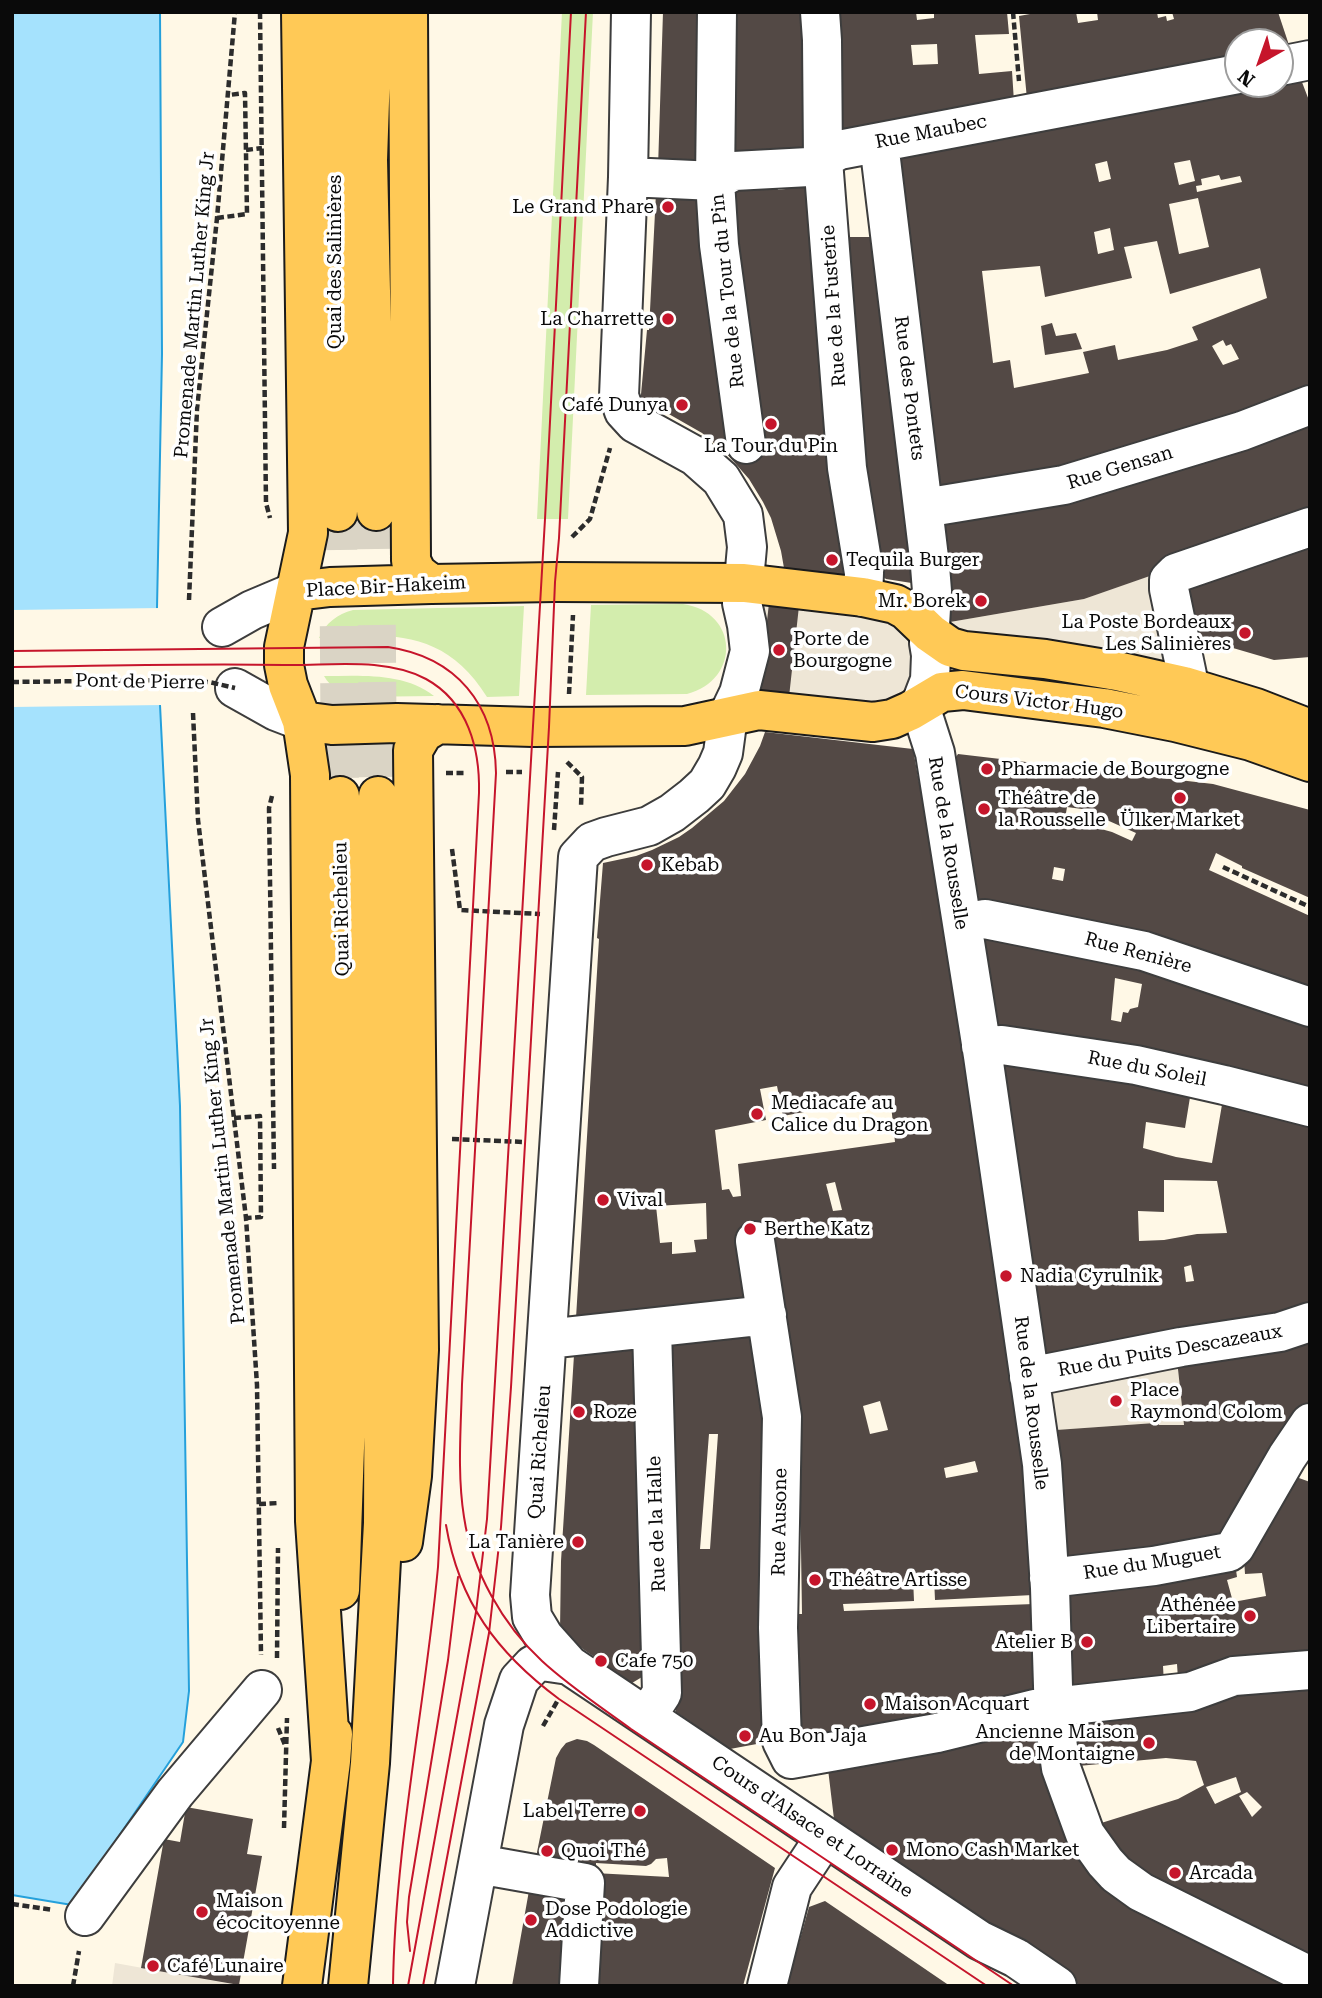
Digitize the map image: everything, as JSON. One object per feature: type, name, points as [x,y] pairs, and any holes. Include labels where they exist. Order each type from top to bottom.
[{"type":"main road","points":[[297,591],[308,533],[301,12]]},
{"type":"main road","name":"Quai des Salinières","points":[[335,12],[338,512]]},
{"type":"main road","name":"Quai des Salinières","points":[[373,12],[369,160],[376,510]]},
{"type":"main road","points":[[408,12],[411,561],[417,573],[431,584]]},
{"type":"main road","name":"Place Bir-Hakeim","points":[[331,1761],[315,1521],[310,775],[302,721],[288,685],[284,665],[284,647],[297,591],[330,587],[431,584],[744,583]]},
{"type":"main road","name":"Cours Victor Hugo","points":[[744,583],[863,597],[895,604],[906,610],[930,633],[950,646],[964,651],[1045,659],[1184,686],[1256,708],[1308,732]]},
{"type":"main road","name":"Cours Victor Hugo","points":[[729,716],[759,710],[873,722],[892,719],[942,692],[963,690],[1104,708],[1251,741],[1308,732]]},
{"type":"main road","points":[[302,721],[332,724],[533,727],[685,726],[729,716]]},
{"type":"main road","points":[[370,1763],[412,1476],[419,1350],[413,750],[423,733],[438,724]]},
{"type":"main road","name":"Quai Richelieu","points":[[302,1986],[331,1761],[344,1524],[350,1305],[340,796]]},
{"type":"main road","name":"Quai Richelieu","points":[[348,1986],[370,1763],[383,1524],[384,1268],[378,796]]},
{"type":"street","points":[[566,847],[649,826],[672,813],[707,784],[723,753],[729,716],[750,651],[742,603],[747,547],[734,463],[695,456],[635,423],[618,426],[628,177],[631,12]]},
{"type":"street","name":"Rue de la Tour du Pin","points":[[717,12],[715,181],[734,463]]},
{"type":"street","name":"Rue de la Fusterie","points":[[820,12],[823,160],[847,468],[864,573],[863,597]]},
{"type":"street","name":"Rue Maubec","points":[[628,177],[715,181],[734,171],[808,167],[839,150],[1224,77]]},
{"type":"street","name":"Rue des Pontets","points":[[879,143],[932,591],[930,680],[920,706]]},
{"type":"street","name":"Rue Gensan","points":[[924,508],[1064,485],[1242,431],[1310,405]]},
{"type":"street","points":[[1184,686],[1187,676],[1169,580],[1176,573],[1310,527]]},
{"type":"street","points":[[222,627],[252,610],[297,591]]},
{"type":"street","points":[[235,688],[276,711],[302,721]]},
{"type":"street","name":"Rue de la Rousselle","points":[[920,706],[934,753],[962,923],[1042,1464],[1053,1707],[1061,1768],[1085,1834],[1116,1874],[1141,1892],[1310,1976]]},
{"type":"street","name":"Quai Richelieu","points":[[566,847],[547,1339],[530,1595],[532,1617],[544,1637],[569,1665]]},
{"type":"street","name":"Rue Renière","points":[[962,923],[985,919],[1144,951],[1310,1007]]},
{"type":"street","name":"Rue du Soleil","points":[[981,1046],[1002,1045],[1136,1065],[1224,1084],[1310,1107]]},
{"type":"street","name":"Rue Ausone","points":[[755,1241],[782,1417],[778,1629],[782,1741],[791,1759]]},
{"type":"street","points":[[547,1339],[767,1315]]},
{"type":"street","name":"Rue du Puits Descazeaux","points":[[1029,1377],[1181,1347],[1280,1332],[1310,1322]]},
{"type":"street","name":"Rue de la Halle","points":[[647,1716],[662,1693],[652,1328]]},
{"type":"street","name":"Rue du Muguet","points":[[1049,1578],[1154,1566],[1229,1552],[1238,1561],[1287,1457],[1310,1423]]},
{"type":"street","points":[[455,1986],[504,1725],[519,1680],[533,1665],[542,1661],[569,1665]]},
{"type":"street","name":"Cours d'Alsace et Lorraine","points":[[569,1665],[979,1940],[1016,1958],[1057,1986]]},
{"type":"street","points":[[765,1796],[791,1759],[937,1733],[1035,1709],[1190,1692],[1234,1676],[1310,1670]]},
{"type":"street","points":[[85,1916],[176,1793],[262,1690]]},
{"type":"street","points":[[767,1986],[792,1887],[825,1837]]},
{"type":"street","points":[[478,1864],[585,1883],[579,1986]]},
{"type":"path","name":"Promenade Martin Luther King Jr","points":[[188,600],[197,409],[229,95],[234,12]]},
{"type":"path","points":[[260,12],[266,503],[271,523]]},
{"type":"path","points":[[1013,12],[1020,94]]},
{"type":"path","points":[[217,218],[247,214],[246,93],[229,95]]},
{"type":"path","points":[[246,150],[262,148]]},
{"type":"path","points":[[572,537],[590,519],[618,426]]},
{"type":"path","points":[[569,698],[573,605]]},
{"type":"path","name":"Pont de Pierre","points":[[12,682],[166,680],[209,682],[235,688]]},
{"type":"path","name":"Promenade Martin Luther King Jr","points":[[193,713],[198,820],[246,1218],[257,1385],[262,1690],[287,1749]]},
{"type":"path","points":[[566,761],[582,777]]},
{"type":"path","points":[[506,772],[522,772]]},
{"type":"path","points":[[558,772],[566,847]]},
{"type":"path","points":[[451,842],[460,910],[548,914]]},
{"type":"path","points":[[1223,867],[1310,907]]},
{"type":"path","points":[[234,1118],[260,1116],[261,1217],[246,1218]]},
{"type":"path","points":[[450,1139],[535,1143]]},
{"type":"path","points":[[260,1164],[274,1164]]},
{"type":"path","points":[[259,1504],[279,1503]]},
{"type":"green space","points":[[562,12],[593,12],[568,519],[537,519]]},
{"type":"green space","points":[[683,604],[701,610],[715,619],[723,632],[726,647],[724,661],[717,675],[705,686],[687,694],[586,695],[591,605]]},
{"type":"green space","points":[[524,606],[519,696],[487,697],[471,675],[453,658],[414,640],[369,636],[319,638],[333,620],[353,610]]},
{"type":"green space","points":[[324,676],[396,679],[422,688],[434,696],[354,697],[337,690]]},
{"type":"shaded area","points":[[1174,567],[1201,679],[951,637],[950,622],[1084,599]]},
{"type":"shaded area","points":[[765,595],[901,621],[918,655],[907,691],[889,705],[751,697]]},
{"type":"shaded area","name":"Place Raymond Colom","points":[[1177,1360],[1184,1425],[1159,1425],[1157,1418],[1154,1419],[1155,1423],[1056,1430],[1048,1385]]},
{"type":"shaded area","points":[[115,1963],[242,1986],[112,1986]]},
{"type":"water","points":[[12,12],[160,12],[162,354],[157,608],[180,1106],[189,1691],[183,1742],[72,1905],[12,1895]]},
{"type":"pier","points":[[161,608],[163,705],[12,707],[12,610]]},
{"type":"building","points":[[663,12],[708,12],[705,169],[658,168]]},
{"type":"building","points":[[729,12],[804,12],[808,149],[733,155]]},
{"type":"building","points":[[839,12],[916,12],[917,20],[934,18],[934,12],[1007,12],[1009,34],[975,35],[979,74],[1012,71],[1014,102],[841,132]],"holes":[[[937,44],[938,64],[913,65],[911,45]]]},
{"type":"building","points":[[1076,12],[1078,23],[1098,20],[1097,12],[1157,12],[1158,18],[1166,16],[1167,21],[1174,19],[1172,12],[1278,12],[1283,28],[1224,28],[1224,61],[1027,99],[1019,16]]},
{"type":"building","points":[[1300,77],[1310,103],[1310,396],[1055,477],[939,495],[899,154],[1224,93],[1224,98],[1294,98],[1294,79]],"holes":[[[1190,160],[1195,181],[1179,185],[1174,163]],[[1107,161],[1111,179],[1099,182],[1095,164]],[[1219,175],[1221,180],[1240,176],[1242,182],[1197,192],[1196,186],[1202,185],[1201,179]],[[1198,198],[1209,247],[1179,254],[1169,204]],[[1110,228],[1114,250],[1098,254],[1094,232]],[[1157,241],[1170,294],[1260,268],[1267,298],[1192,327],[1198,340],[1167,350],[1118,360],[1115,345],[1083,352],[1089,373],[1014,388],[1010,360],[993,363],[982,271],[1040,266],[1045,297],[1132,278],[1124,247]],[[1223,340],[1226,346],[1231,344],[1239,359],[1223,365],[1212,346]]]},
{"type":"building","points":[[809,186],[848,575],[784,568],[771,518],[763,502],[749,479],[727,454],[702,433],[667,413],[640,405],[649,330],[656,193],[777,187],[778,190]]},
{"type":"building","points":[[846,237],[878,237],[918,584],[882,576],[866,507]]},
{"type":"building","points":[[1052,323],[1056,336],[1076,333],[1082,349],[1045,355],[1041,326]]},
{"type":"building","points":[[1310,415],[1310,520],[1084,599],[950,622],[938,520]]},
{"type":"building","points":[[1310,536],[1310,657],[1274,660],[1192,636],[1178,580]]},
{"type":"building","name":"Porte de Bourgogne","points":[[769,603],[799,606],[789,697],[759,693]]},
{"type":"building","points":[[765,732],[913,749],[938,887],[1025,1464],[1033,1595],[935,1600],[934,1577],[913,1578],[914,1601],[843,1604],[844,1611],[1034,1604],[1034,1694],[942,1711],[943,1721],[802,1740],[793,1614],[802,1614],[799,1420],[764,1224],[742,1228],[751,1299],[576,1318],[603,863],[652,850],[692,828],[724,801],[745,774]],"holes":[[[777,1086],[783,1116],[890,1096],[895,1142],[738,1164],[741,1196],[733,1197],[729,1189],[722,1190],[715,1130],[766,1120],[760,1089]],[[835,1182],[842,1210],[833,1211],[826,1184]],[[706,1203],[707,1239],[694,1240],[696,1252],[672,1254],[672,1242],[660,1243],[656,1206]],[[880,1401],[888,1430],[870,1434],[863,1406]],[[975,1461],[978,1472],[946,1478],[944,1468]]]},
{"type":"building","points":[[958,754],[1213,784],[1310,810],[1310,898],[1242,868],[1216,853],[1209,870],[1310,916],[1310,997],[980,907],[956,757]],"holes":[[[1067,807],[1082,809],[1136,833],[1132,841],[1112,832],[1065,819]],[[1054,867],[1065,869],[1063,881],[1052,879]]]},
{"type":"building","points":[[986,928],[1310,1016],[1310,1102],[998,1031],[983,931]],"holes":[[[1115,978],[1142,984],[1138,1007],[1130,1009],[1128,1013],[1123,1012],[1121,1022],[1111,1020]]]},
{"type":"building","points":[[1002,1060],[1192,1085],[1185,1128],[1146,1122],[1143,1148],[1176,1157],[1212,1163],[1224,1093],[1310,1115],[1310,1310],[1046,1361]],"holes":[[[1164,1180],[1217,1181],[1227,1233],[1139,1241],[1138,1211],[1164,1212]],[[1191,1265],[1194,1281],[1186,1282],[1184,1267]]]},
{"type":"building","points":[[756,1335],[767,1427],[762,1743],[730,1749],[676,1712],[666,1346]],"holes":[[[709,1434],[718,1434],[710,1549],[700,1549]]]},
{"type":"building","points":[[1310,1338],[1310,1414],[1233,1542],[1067,1572],[1053,1425],[1056,1425],[1056,1430],[1155,1423],[1154,1419],[1158,1418],[1159,1425],[1184,1425],[1177,1360]]},
{"type":"building","points":[[638,1350],[647,1674],[632,1683],[567,1638],[560,1630],[561,1561],[574,1355]]},
{"type":"building","points":[[1285,1473],[1310,1482],[1310,1662],[1218,1672],[1188,1678],[1163,1688],[1070,1695],[1068,1580],[1153,1571],[1234,1556],[1237,1577],[1227,1580],[1233,1602],[1266,1596],[1262,1573],[1245,1574],[1243,1543]],"holes":[[[1177,1664],[1178,1679],[1164,1684],[1163,1666]]]},
{"type":"building","points":[[1310,1678],[1310,1956],[1145,1874],[1121,1855],[1098,1824],[1178,1799],[1204,1785],[1196,1761],[1166,1758],[1078,1766],[1072,1714]],"holes":[[[1236,1777],[1241,1792],[1215,1804],[1206,1787]],[[1247,1792],[1262,1807],[1252,1817],[1239,1796]]]},
{"type":"building","points":[[1036,1725],[1071,1845],[1287,1986],[1081,1986],[834,1819],[828,1769]]},
{"type":"building","points":[[577,1739],[594,1745],[775,1868],[743,1986],[590,1986],[594,1873],[669,1877],[667,1858],[656,1859],[646,1866],[596,1863],[588,1868],[535,1862],[556,1758],[566,1743]]},
{"type":"building","name":"Maison écocitoyenne","points":[[186,1807],[253,1819],[247,1854],[262,1856],[239,1985],[141,1968],[164,1839],[180,1842]]},
{"type":"building","points":[[530,1885],[575,1893],[568,1986],[512,1986]]},
{"type":"building","points":[[825,1901],[950,1986],[787,1986],[809,1907]]},
{"type":"tunnel","points":[[376,511],[378,796]]},
{"type":"tunnel","points":[[338,512],[340,796]]},
{"type":"tram line","points":[[408,1986],[476,1612],[487,1519],[545,519],[571,12]]},
{"type":"tram line","points":[[423,1986],[489,1633],[501,1527],[549,727],[586,12]]},
{"type":"tram line","points":[[12,651],[388,647],[412,652],[433,661],[452,673],[467,688],[479,705],[488,726],[494,748],[496,773],[460,1450],[464,1517],[482,1577],[514,1631],[542,1661],[574,1688],[1014,1986]]},
{"type":"tram line","points":[[12,667],[375,665],[410,672],[440,689],[452,700],[461,714],[474,744],[479,793],[438,1567],[399,1881],[393,1986]]},
{"type":"tram line","points":[[446,1525],[460,1578],[471,1602],[499,1644],[537,1681],[559,1699],[987,1986]]},
{"type":"tram line","points":[[410,1951],[407,1922],[409,1897],[448,1660],[458,1577]]},
{"type":"place","name":"Le Grand Phare","points":[[668,207]]},
{"type":"place","name":"La Charrette","points":[[668,319]]},
{"type":"place","name":"Café Dunya","points":[[682,405]]},
{"type":"place","name":"La Tour du Pin","points":[[771,424]]},
{"type":"place","name":"Tequila Burger","points":[[832,560]]},
{"type":"place","name":"Mr. Borek","points":[[981,601]]},
{"type":"place","name":"La Poste Bordeaux Les Salinières","points":[[1245,633]]},
{"type":"place","name":"Porte de Bourgogne","points":[[779,650]]},
{"type":"place","name":"Pharmacie de Bourgogne","points":[[987,769]]},
{"type":"place","name":"Ülker Market","points":[[1180,798]]},
{"type":"place","name":"Théâtre de la Rousselle","points":[[984,809]]},
{"type":"place","name":"Kebab","points":[[647,865]]},
{"type":"place","name":"Mediacafe au Calice du Dragon","points":[[757,1114]]},
{"type":"place","name":"Vival","points":[[603,1200]]},
{"type":"place","name":"Berthe Katz","points":[[750,1229]]},
{"type":"place","name":"Nadia Cyrulnik","points":[[1006,1276]]},
{"type":"place","name":"Place Raymond Colom","points":[[1116,1401]]},
{"type":"place","name":"Roze","points":[[579,1412]]},
{"type":"place","name":"La Tanière","points":[[578,1542]]},
{"type":"place","name":"Théâtre Artisse","points":[[815,1580]]},
{"type":"place","name":"Athénée Libertaire","points":[[1250,1616]]},
{"type":"place","name":"Atelier B","points":[[1087,1642]]},
{"type":"place","name":"Cafe 750","points":[[601,1661]]},
{"type":"place","name":"Maison Acquart","points":[[870,1704]]},
{"type":"place","name":"Au Bon Jaja","points":[[745,1736]]},
{"type":"place","name":"Ancienne Maison de Montaigne","points":[[1149,1743]]},
{"type":"place","name":"Label Terre","points":[[640,1811]]},
{"type":"place","name":"Mono Cash Market","points":[[892,1850]]},
{"type":"place","name":"Quoi Thé","points":[[547,1851]]},
{"type":"place","name":"Arcada","points":[[1175,1873]]},
{"type":"place","name":"Maison écocitoyenne","points":[[202,1912]]},
{"type":"place","name":"Dose Podologie Addictive","points":[[531,1920]]},
{"type":"place","name":"Café Lunaire","points":[[153,1966]]}]
